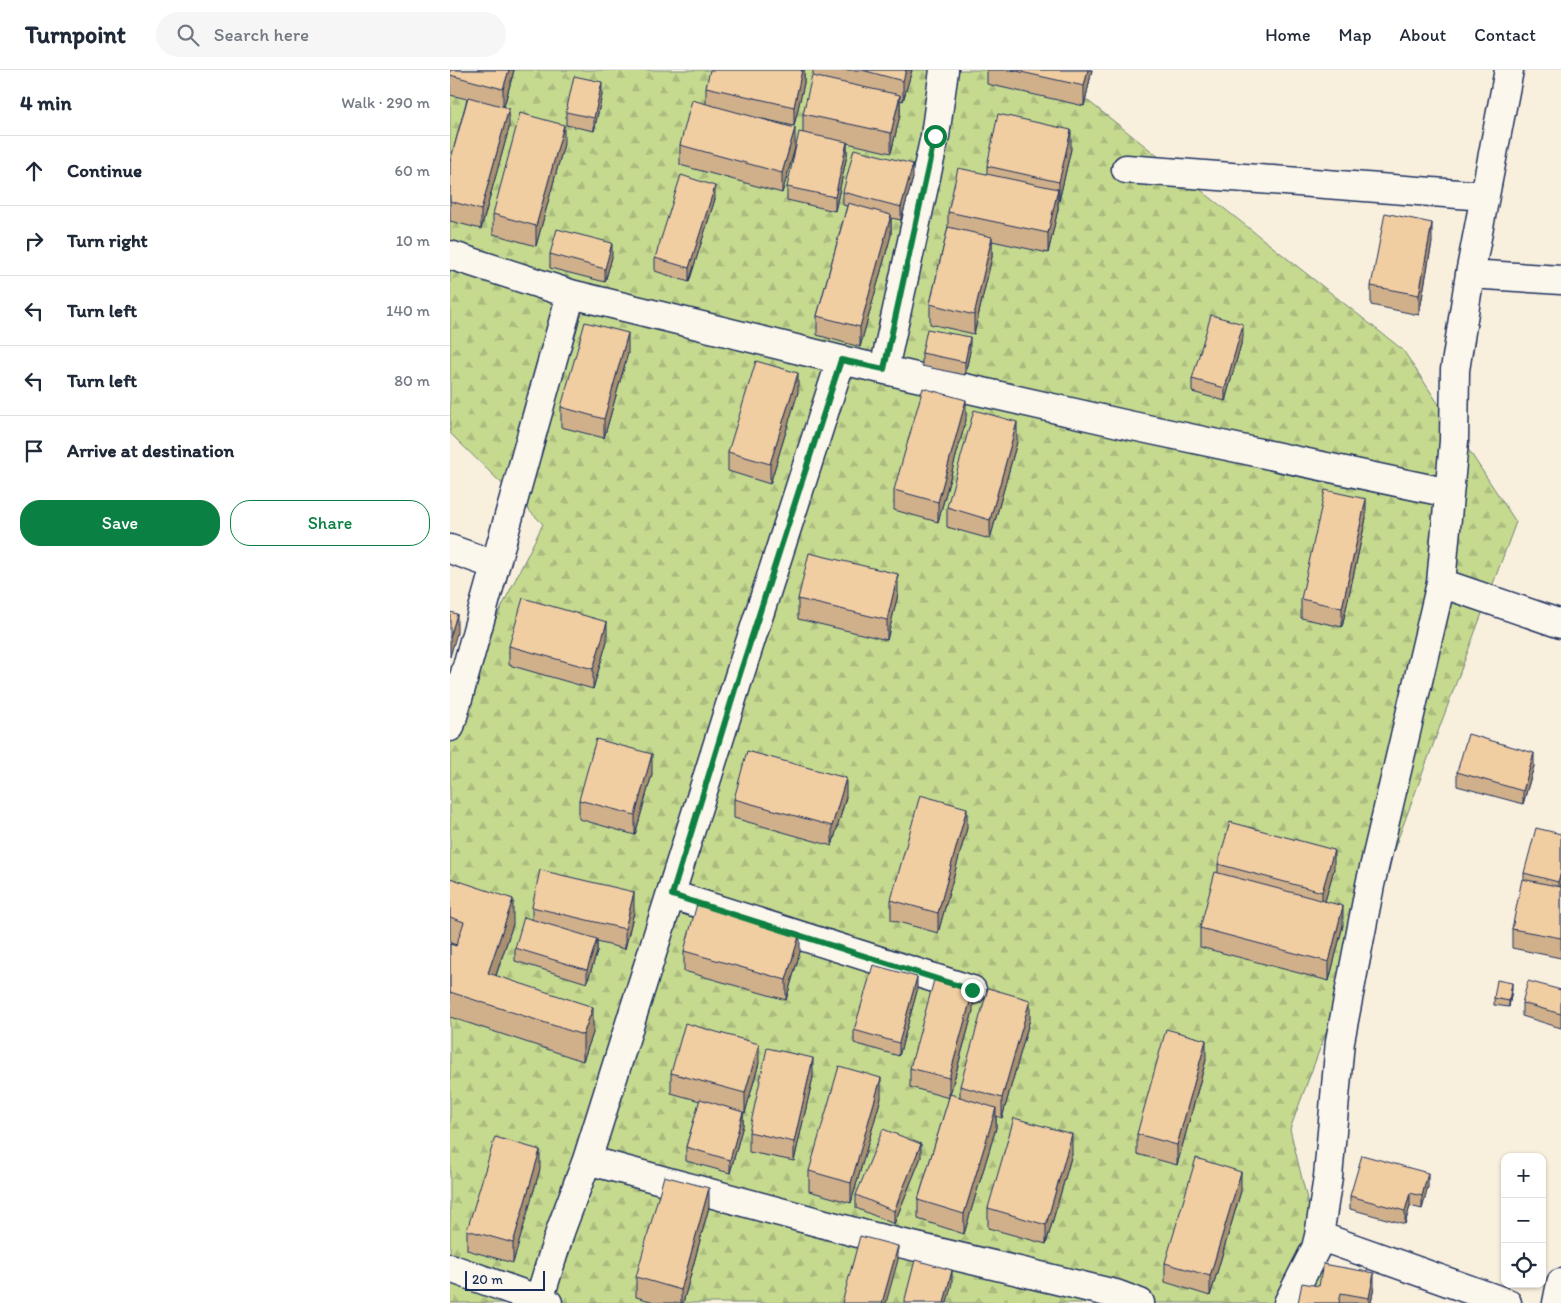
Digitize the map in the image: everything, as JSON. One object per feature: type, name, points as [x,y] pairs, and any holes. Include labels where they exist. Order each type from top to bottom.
[{"type":"street","points":[[884,369],[935,136],[944,70]]},
{"type":"street","points":[[1288,1303],[1316,1248],[1319,1236],[1332,1142],[1340,1041],[1370,885],[1442,582],[1454,441],[1456,370],[1470,274],[1509,70]]},
{"type":"street","points":[[1126,169],[1485,196]]},
{"type":"street","points":[[450,255],[571,294],[841,360],[1128,425],[1449,493]]},
{"type":"street","points":[[1470,274],[1561,280]]},
{"type":"street","points":[[452,715],[571,294]]},
{"type":"street","points":[[450,1268],[543,1302],[561,1230],[587,1160],[841,360]]},
{"type":"street","points":[[450,549],[495,565]]},
{"type":"street","points":[[1442,582],[1561,624]]},
{"type":"street","points":[[672,895],[972,990]]},
{"type":"street","points":[[587,1160],[862,1234],[1116,1294],[1140,1303]]},
{"type":"street","points":[[1319,1236],[1507,1303]]},
{"type":"street","points":[[1557,1303],[1561,1284]]},
{"type":"green space","points":[[450,70],[1049,70],[1403,350],[1516,522],[1290,1129],[1332,1303],[450,1303],[450,711],[543,524],[450,433]]},
{"type":"building","points":[[450,70],[509,70],[503,89],[450,75]]},
{"type":"building","points":[[710,70],[802,70],[794,107],[706,87]]},
{"type":"building","points":[[862,70],[906,70],[903,81]]},
{"type":"building","points":[[1012,70],[1088,70],[1084,86]]},
{"type":"building","points":[[574,76],[602,82],[594,118],[566,112]]},
{"type":"building","points":[[812,76],[900,95],[891,133],[803,114]]},
{"type":"building","points":[[468,97],[509,108],[481,210],[450,201],[450,162]]},
{"type":"building","points":[[692,100],[795,128],[782,173],[680,145]]},
{"type":"building","points":[[520,113],[564,125],[536,226],[493,214]]},
{"type":"building","points":[[998,114],[1071,130],[1059,182],[987,166]]},
{"type":"building","points":[[799,132],[847,142],[835,197],[787,187]]},
{"type":"building","points":[[854,149],[913,164],[901,207],[843,192]]},
{"type":"building","points":[[958,168],[1058,189],[1048,233],[948,212]]},
{"type":"building","points":[[681,175],[715,186],[689,268],[655,258]]},
{"type":"building","points":[[848,203],[891,215],[860,327],[817,316]]},
{"type":"building","points":[[1385,213],[1432,223],[1419,295],[1371,286]]},
{"type":"building","points":[[948,227],[992,237],[974,315],[930,304]]},
{"type":"building","points":[[557,229],[612,243],[605,269],[550,254]]},
{"type":"building","points":[[1211,315],[1243,324],[1225,388],[1192,379]]},
{"type":"building","points":[[585,322],[628,333],[604,419],[561,407]]},
{"type":"building","points":[[927,329],[970,337],[965,362],[922,353]]},
{"type":"building","points":[[756,361],[798,373],[770,464],[728,452]]},
{"type":"building","points":[[923,388],[966,400],[938,502],[894,490]]},
{"type":"building","points":[[974,410],[1017,422],[990,520],[947,507]]},
{"type":"building","points":[[1325,490],[1366,499],[1342,608],[1301,599]]},
{"type":"building","points":[[809,553],[898,574],[887,620],[798,599]]},
{"type":"building","points":[[523,598],[607,622],[593,669],[509,646]]},
{"type":"building","points":[[450,612],[457,614],[450,638]]},
{"type":"building","points":[[1468,734],[1534,753],[1523,791],[1457,772]]},
{"type":"building","points":[[596,739],[652,754],[635,815],[579,800]]},
{"type":"building","points":[[747,751],[846,778],[832,826],[734,799]]},
{"type":"building","points":[[920,795],[967,808],[938,913],[891,900]]},
{"type":"building","points":[[1230,822],[1334,850],[1322,892],[1218,864]]},
{"type":"building","points":[[1536,828],[1561,834],[1561,872],[1558,882],[1524,873]]},
{"type":"building","points":[[540,870],[634,892],[625,929],[532,907]]},
{"type":"building","points":[[1215,872],[1343,906],[1329,962],[1200,928]]},
{"type":"building","points":[[450,878],[513,899],[488,973],[593,1007],[583,1035],[450,992],[450,944],[456,946],[464,922],[450,917]]},
{"type":"building","points":[[1522,879],[1561,887],[1561,938],[1512,929]]},
{"type":"building","points":[[697,904],[800,933],[786,980],[684,951]]},
{"type":"building","points":[[524,917],[597,939],[587,970],[515,948]]},
{"type":"building","points":[[873,965],[917,977],[899,1043],[854,1030]]},
{"type":"building","points":[[934,980],[973,991],[949,1078],[910,1068]]},
{"type":"building","points":[[1497,980],[1512,983],[1509,1001],[1494,998]]},
{"type":"building","points":[[1528,981],[1561,990],[1561,1014],[1522,1003]]},
{"type":"building","points":[[988,988],[1030,1000],[1002,1098],[960,1086]]},
{"type":"building","points":[[685,1023],[759,1044],[745,1093],[671,1073]]},
{"type":"building","points":[[1166,1029],[1206,1040],[1177,1145],[1137,1134]]},
{"type":"building","points":[[767,1048],[813,1058],[794,1142],[749,1132]]},
{"type":"building","points":[[839,1066],[881,1078],[851,1183],[809,1171]]},
{"type":"building","points":[[950,1094],[996,1108],[964,1214],[918,1200]]},
{"type":"building","points":[[700,1099],[743,1112],[730,1160],[686,1147]]},
{"type":"building","points":[[1014,1118],[1072,1134],[1046,1225],[988,1208]]},
{"type":"building","points":[[883,1129],[921,1144],[894,1211],[856,1195]]},
{"type":"building","points":[[495,1137],[540,1150],[513,1243],[467,1230]]},
{"type":"building","points":[[1362,1155],[1428,1173],[1422,1196],[1410,1193],[1405,1211],[1350,1196]]},
{"type":"building","points":[[1196,1158],[1241,1172],[1210,1276],[1165,1263]]},
{"type":"building","points":[[664,1176],[709,1188],[681,1290],[636,1277]]},
{"type":"building","points":[[860,1236],[898,1246],[882,1303],[842,1303]]},
{"type":"building","points":[[915,1260],[952,1270],[944,1303],[904,1303]]},
{"type":"building","points":[[1323,1264],[1374,1273],[1369,1298],[1341,1293],[1339,1303],[1298,1303],[1302,1283],[1319,1286]]},
{"type":"route","points":[[935,136],[884,369],[841,360],[736,686],[672,895],[972,990]]}]
